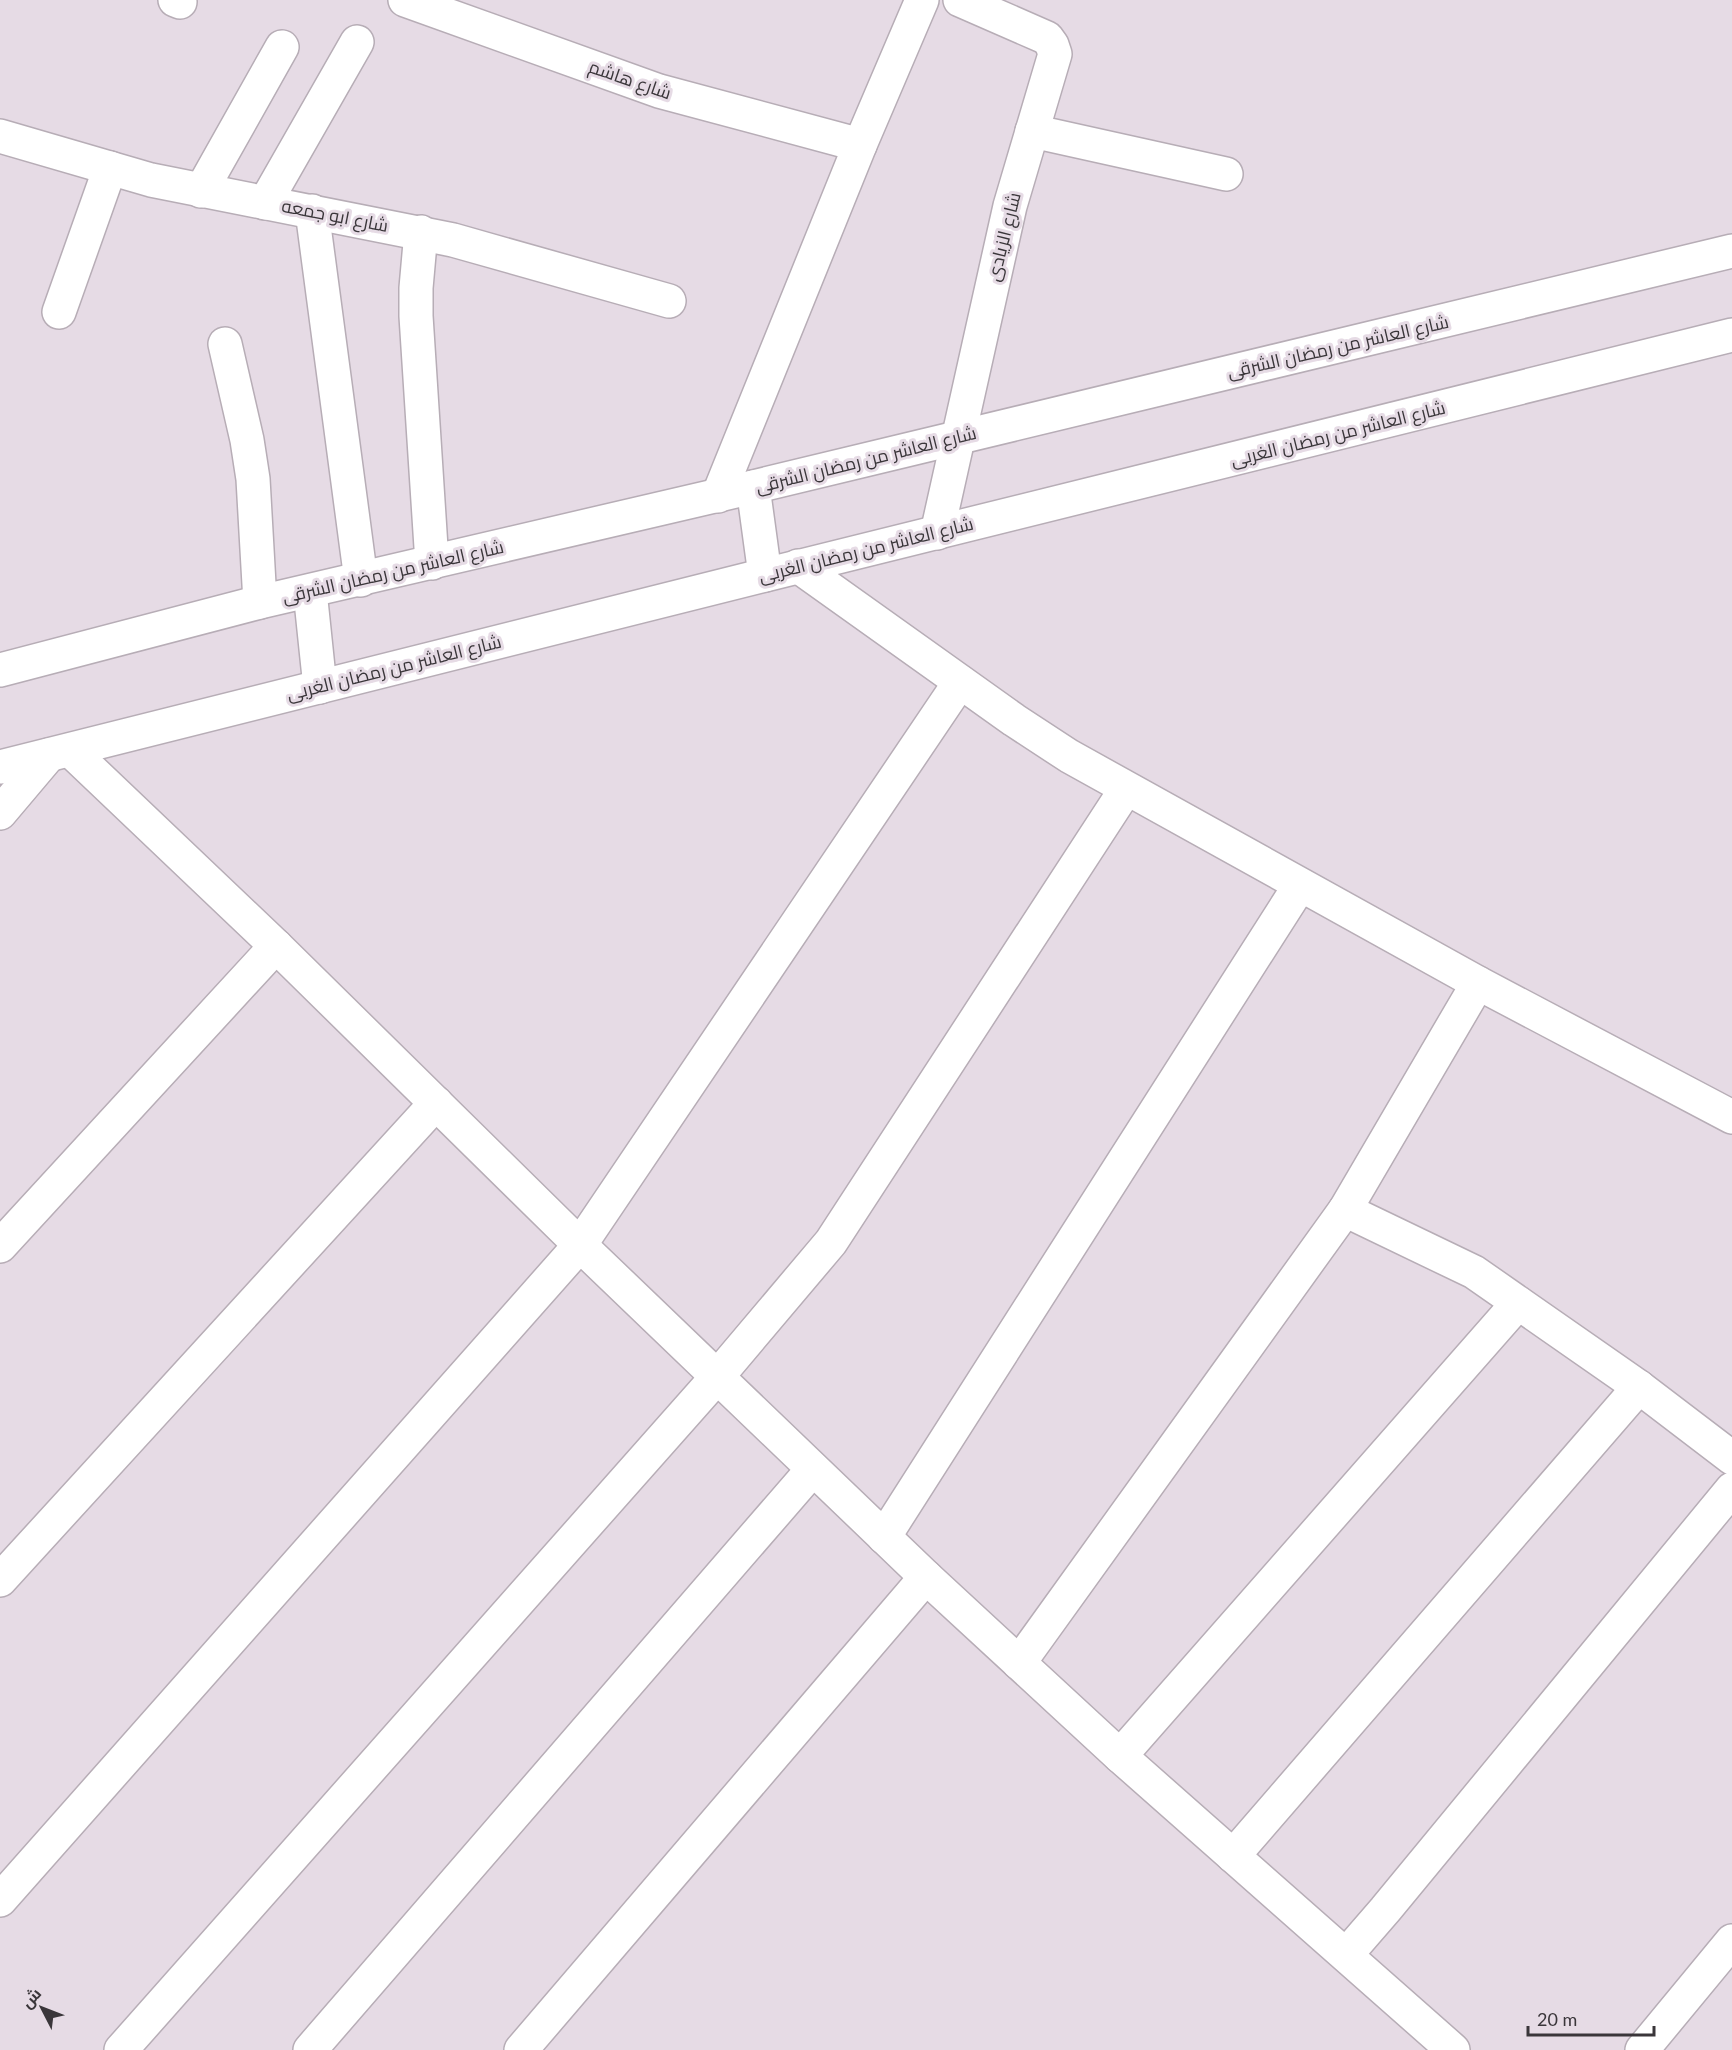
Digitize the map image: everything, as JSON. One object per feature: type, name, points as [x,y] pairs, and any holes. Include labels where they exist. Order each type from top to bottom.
[{"type":"street","name":"شارع هاشم","points":[[405,0],[659,91],[860,145]]},
{"type":"street","points":[[718,495],[860,145],[922,0]]},
{"type":"street","name":"شارع الزيادى","points":[[937,533],[1010,206],[1055,54],[1047,38],[1040,34],[960,0]]},
{"type":"street","points":[[266,202],[357,42]]},
{"type":"street","points":[[201,191],[282,47]]},
{"type":"street","points":[[1032,131],[1226,174]]},
{"type":"street","name":"شارع ابو جمعه","points":[[0,136],[151,180],[421,232],[669,301]]},
{"type":"street","points":[[59,312],[110,168]]},
{"type":"street","points":[[312,211],[361,580]]},
{"type":"street","points":[[421,232],[416,316],[432,564]]},
{"type":"street","name":"شارع العاشر من رمضان الشرقى","points":[[0,670],[260,602],[753,488],[1732,251]]},
{"type":"street","name":"شارع العاشر من رمضان الغربى","points":[[0,767],[765,574],[1732,335]]},
{"type":"street","points":[[225,344],[247,440],[253,479],[260,602]]},
{"type":"street","points":[[753,488],[765,574]]},
{"type":"street","points":[[798,566],[960,682],[1060,750],[1126,789],[1478,983],[1732,1117]]},
{"type":"street","points":[[310,591],[320,687]]},
{"type":"street","points":[[0,1900],[580,1245],[960,682]]},
{"type":"street","points":[[0,813],[59,752],[276,946],[580,1245],[926,1577],[1120,1755],[1453,2050]]},
{"type":"street","points":[[121,2050],[717,1377],[831,1242],[1126,789]]},
{"type":"street","points":[[884,1537],[1300,885]]},
{"type":"street","points":[[0,1246],[276,946]]},
{"type":"street","points":[[1019,1663],[1345,1210],[1478,983]]},
{"type":"street","points":[[0,1581],[436,1103]]},
{"type":"street","points":[[1345,1210],[1474,1272],[1639,1387],[1732,1458]]},
{"type":"street","points":[[1120,1755],[1518,1303]]},
{"type":"street","points":[[1233,1856],[1639,1387]]},
{"type":"street","points":[[310,2050],[813,1469]]},
{"type":"street","points":[[1346,1955],[1732,1490]]},
{"type":"street","points":[[521,2050],[926,1577]]},
{"type":"street","points":[[1642,2050],[1732,1941]]}]
